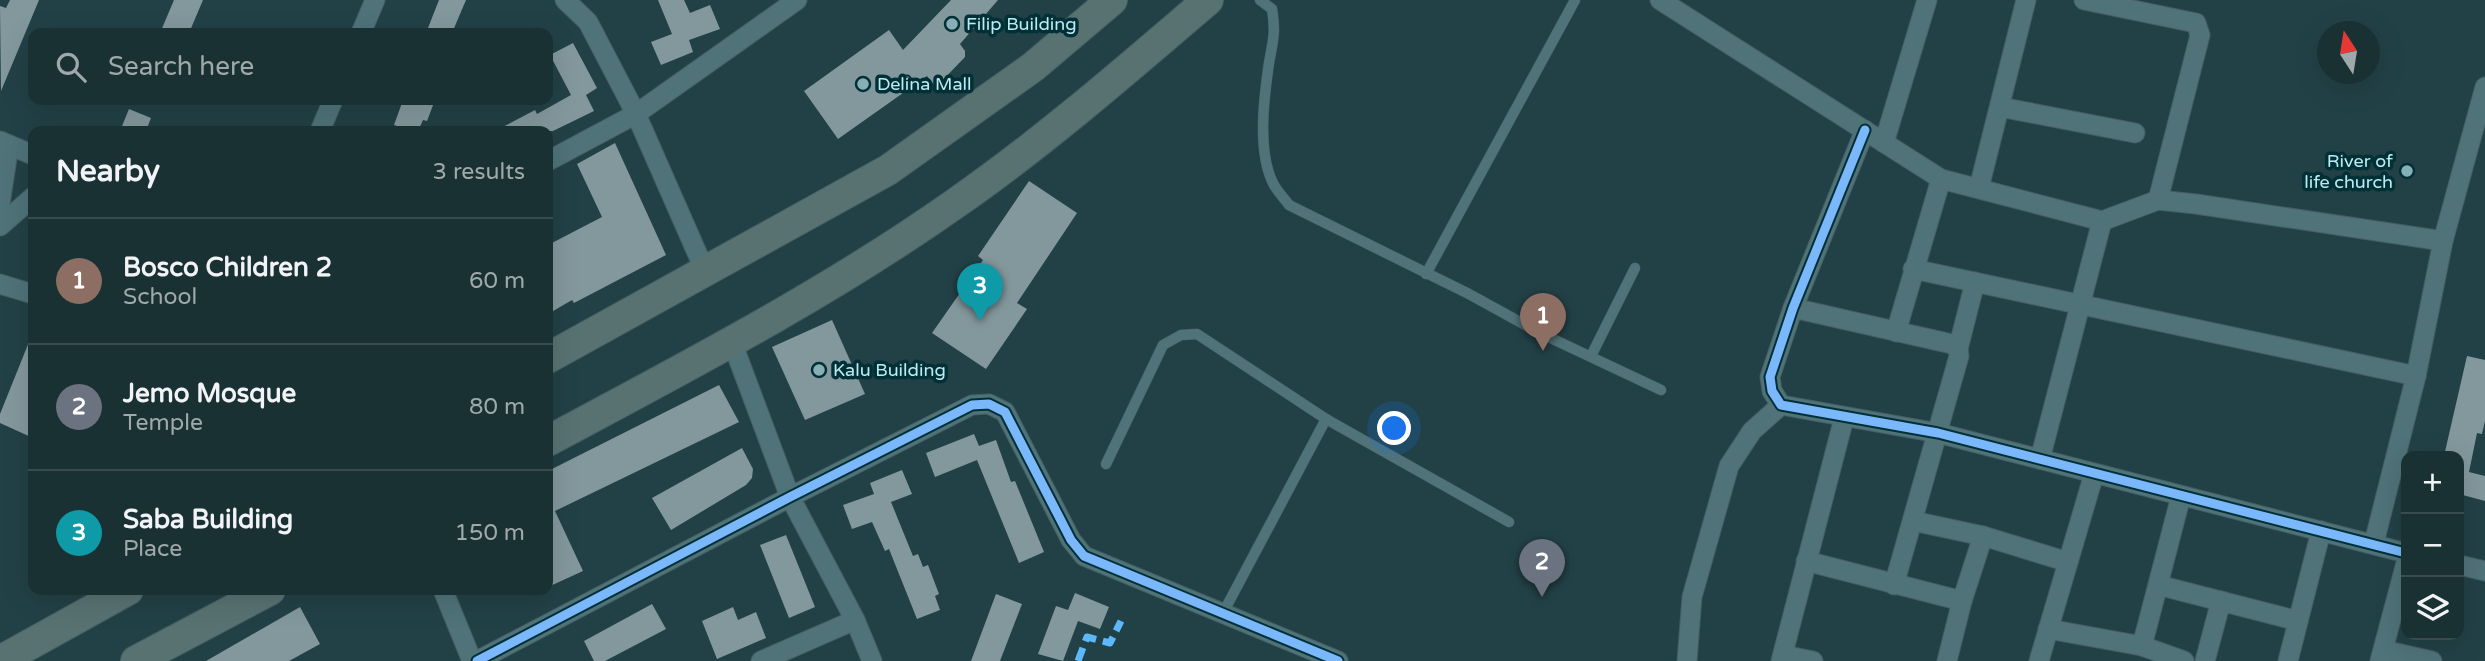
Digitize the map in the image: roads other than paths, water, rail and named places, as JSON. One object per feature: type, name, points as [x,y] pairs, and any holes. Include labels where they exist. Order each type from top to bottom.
[{"type":"main road","points":[[553,355],[888,170],[1033,67],[1112,0]]},
{"type":"main road","points":[[553,438],[732,342],[843,276],[956,203],[1059,126],[1209,0]]},
{"type":"main road","points":[[0,661],[119,595]]},
{"type":"main road","points":[[136,661],[261,595]]},
{"type":"street","points":[[363,28],[375,0]]},
{"type":"street","points":[[565,0],[588,22],[636,114],[705,271]]},
{"type":"street","points":[[553,158],[636,114],[797,0]]},
{"type":"street","points":[[1660,0],[1683,6],[1941,179],[2102,221],[2158,200],[2444,241]]},
{"type":"street","points":[[1884,143],[1927,0]]},
{"type":"street","points":[[1979,188],[2026,0]]},
{"type":"street","points":[[2084,0],[2196,23],[2200,35],[2158,200]]},
{"type":"street","points":[[2374,543],[2416,376],[2444,241],[2485,87]]},
{"type":"street","points":[[322,126],[331,105]]},
{"type":"street","points":[[2000,107],[2135,133]]},
{"type":"street","points":[[1865,130],[1793,308],[1770,377],[1772,390],[1782,405],[1938,433],[2401,551]]},
{"type":"street","points":[[0,204],[4,143],[28,153]]},
{"type":"street","points":[[1896,332],[1941,179]]},
{"type":"street","points":[[0,226],[28,201]]},
{"type":"street","points":[[2040,459],[2102,221]]},
{"type":"street","points":[[1913,269],[2416,376]]},
{"type":"street","points":[[1894,584],[1959,356],[1958,349],[1975,282]]},
{"type":"street","points":[[0,284],[28,292]]},
{"type":"street","points":[[1793,308],[1952,344],[1958,349]]},
{"type":"street","points":[[732,342],[790,497],[855,620],[872,661]]},
{"type":"street","points":[[445,595],[475,661],[972,405],[989,404],[1004,412],[1070,540],[1084,556],[1338,661]]},
{"type":"street","points":[[1687,661],[1692,597],[1729,466],[1752,431],[1782,405]]},
{"type":"street","points":[[1813,661],[1782,658],[1844,418]]},
{"type":"street","points":[[2039,661],[2094,474]]},
{"type":"street","points":[[2142,646],[2181,496]]},
{"type":"street","points":[[1913,521],[1983,536],[2068,562]]},
{"type":"street","points":[[2288,661],[2321,531]]},
{"type":"street","points":[[1947,661],[1962,601],[1983,536]]},
{"type":"street","points":[[1806,561],[1962,601]]},
{"type":"street","points":[[2464,566],[2485,571]]},
{"type":"street","points":[[2402,577],[2382,655],[2432,661]]},
{"type":"street","points":[[2158,585],[2298,621]]},
{"type":"street","points":[[2206,661],[2221,601]]},
{"type":"street","points":[[761,661],[855,620]]},
{"type":"street","points":[[2048,629],[2142,646],[2184,661]]},
{"type":"lane","points":[[1260,0],[1272,9],[1275,30],[1264,97],[1263,129],[1272,182],[1289,205],[1469,294],[1538,332],[1661,390]]},
{"type":"lane","points":[[1426,274],[1575,0]]},
{"type":"lane","points":[[1591,356],[1635,268]]},
{"type":"lane","points":[[1106,464],[1163,345],[1181,335],[1197,334],[1326,419],[1509,522]]},
{"type":"lane","points":[[1223,613],[1326,419]]},
{"type":"place","name":"Filip Building","points":[[952,24]]},
{"type":"place","name":"Delina Mall","points":[[863,84]]},
{"type":"place","name":"River of life church","points":[[2407,171]]},
{"type":"place","name":"Saba Building","points":[[980,321]]},
{"type":"place","name":"Bosco Children 2","points":[[1543,351]]},
{"type":"place","name":"Kalu Building","points":[[819,370]]},
{"type":"place","name":"Jemo Mosque","points":[[1542,597]]}]
